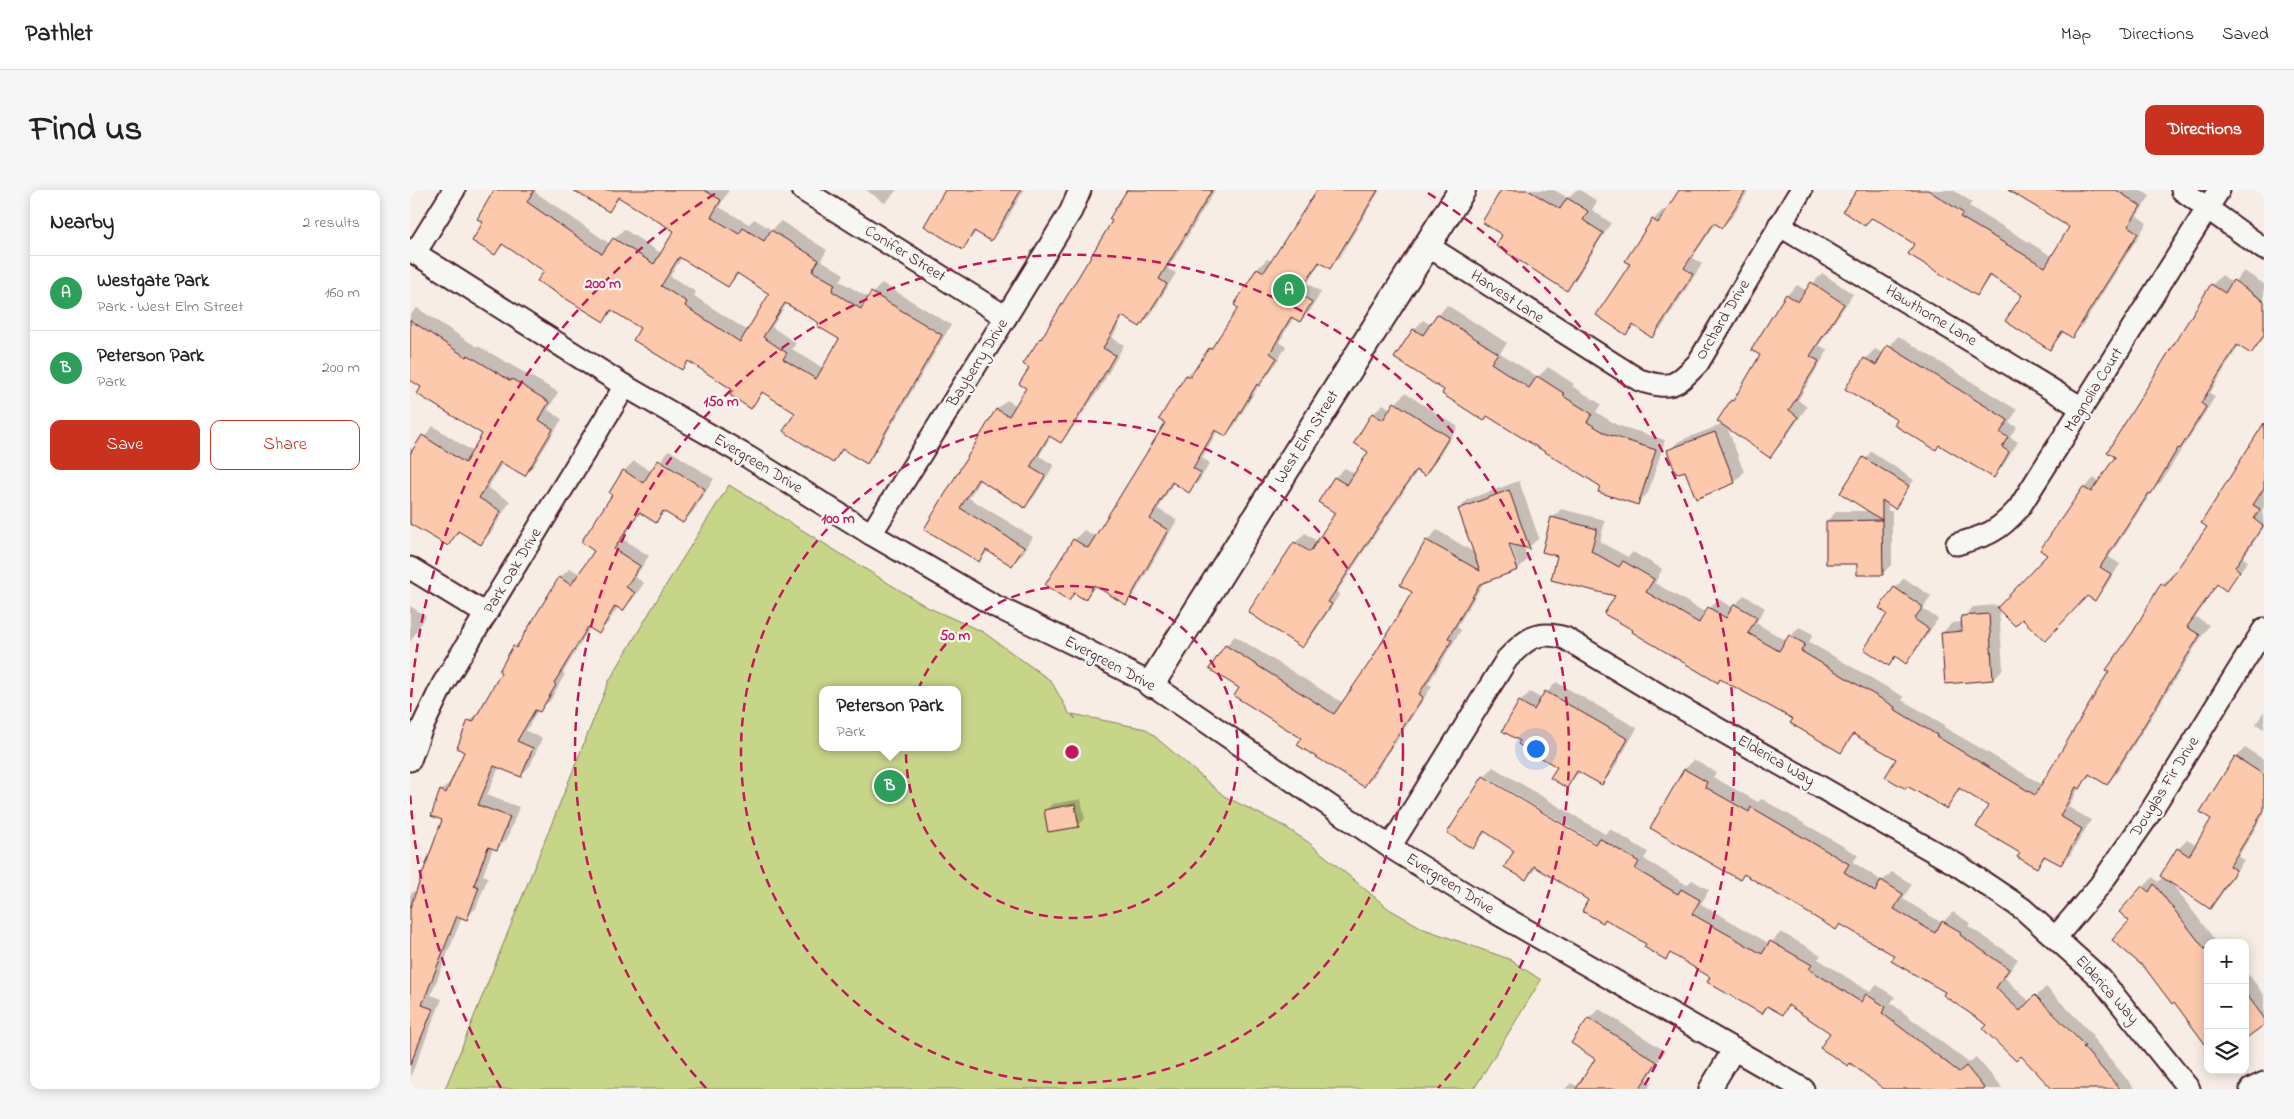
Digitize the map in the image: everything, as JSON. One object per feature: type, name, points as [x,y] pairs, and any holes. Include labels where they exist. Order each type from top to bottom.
[{"type":"street","points":[[412,252],[454,190]]},
{"type":"street","name":"Conifer Street","points":[[803,190],[1006,317]]},
{"type":"street","name":"Bayberry Drive","points":[[871,534],[1006,317],[1070,211],[1080,190]]},
{"type":"street","name":"West Elm Street","points":[[1151,684],[1462,190]]},
{"type":"street","name":"Orchard Drive","points":[[1586,347],[1639,380],[1662,388],[1680,382],[1698,364],[1801,190]]},
{"type":"street","points":[[2182,190],[2264,249]]},
{"type":"street","name":"Magnolia Court","points":[[1957,544],[1986,536],[2003,526],[2019,508],[2219,190]]},
{"type":"street","name":"Hawthorne Lane","points":[[1779,225],[2082,408]]},
{"type":"street","name":"Harvest Lane","points":[[1428,246],[1586,347]]},
{"type":"street","name":"Evergreen Drive","points":[[412,252],[625,386],[748,457],[871,534],[995,606],[1080,646],[1151,684],[1390,847],[1492,911],[1803,1089]]},
{"type":"street","name":"Park Oak Drive","points":[[410,760],[420,732],[443,684],[625,386]]},
{"type":"street","points":[[410,568],[486,614]]},
{"type":"street","name":"Douglas Fir Drive","points":[[2056,937],[2100,885],[2146,819],[2264,630]]},
{"type":"street","name":"Elderica Way","points":[[1390,847],[1507,659],[1524,641],[1543,634],[1553,634],[1564,638],[1671,702],[1959,866],[2023,909],[2101,979],[2189,1089]]},
{"type":"street","points":[[1710,1089],[1734,1049]]},
{"type":"street","points":[[2251,1089],[2264,1083]]},
{"type":"green space","points":[[729,485],[927,607],[983,632],[1051,681],[1069,713],[1076,719],[1072,714],[1146,729],[1224,796],[1282,825],[1308,842],[1389,909],[1424,929],[1509,959],[1541,980],[1474,1089],[445,1089],[609,681],[661,593]]},
{"type":"building","points":[[494,190],[534,190],[527,202],[602,254],[613,238],[654,264],[674,231],[618,197],[609,212],[573,190],[704,190],[721,200],[711,217],[739,234],[743,228],[764,241],[771,230],[819,260],[812,271],[835,284],[832,291],[861,309],[871,292],[942,335],[867,464],[842,449],[833,463],[783,431],[795,413],[762,392],[751,409],[730,395],[733,390],[688,361],[682,370],[633,340],[640,328],[611,310],[604,322],[537,281],[544,271],[502,244],[495,255],[472,241],[483,222],[477,219]],"holes":[[[679,257],[728,287],[737,273],[769,294],[740,342],[685,306],[687,302],[661,286]],[[785,303],[819,323],[817,326],[839,339],[816,379],[783,359],[787,353],[763,337]]]},
{"type":"building","points":[[945,190],[1021,190],[991,241],[974,231],[963,250],[924,226]]},
{"type":"building","points":[[1127,190],[1212,190],[1159,279],[1167,284],[1140,327],[1122,316],[1103,348],[1115,355],[1090,399],[1061,443],[1049,436],[1030,467],[1045,476],[1025,508],[978,479],[960,508],[1024,547],[1012,566],[986,550],[979,562],[924,529],[996,409],[1009,416],[1026,388],[1019,384],[1029,368],[1023,364],[1041,339],[1112,221],[1109,219]]},
{"type":"building","points":[[1317,190],[1378,190],[1330,269],[1319,262],[1298,293],[1312,302],[1300,322],[1291,317],[1270,353],[1277,358],[1259,386],[1257,384],[1226,436],[1215,430],[1193,468],[1201,473],[1189,493],[1172,482],[1150,519],[1168,530],[1126,605],[1094,585],[1085,600],[1074,593],[1069,601],[1045,585],[1073,539],[1088,548],[1165,423],[1159,419],[1186,375],[1190,377],[1209,348],[1211,349],[1238,308],[1234,305],[1257,268],[1264,272]]},
{"type":"building","points":[[1501,190],[1528,190],[1560,209],[1567,198],[1588,211],[1583,220],[1603,233],[1567,291],[1496,246],[1502,235],[1482,222]]},
{"type":"building","points":[[1679,190],[1746,190],[1722,228],[1714,223],[1684,268],[1693,274],[1652,338],[1633,325],[1626,335],[1596,315],[1630,264],[1625,261],[1652,219],[1658,223]]},
{"type":"building","points":[[1857,190],[1928,190],[1963,213],[1960,217],[2045,267],[2069,227],[2008,190],[2116,190],[2141,206],[2128,226],[2138,233],[2072,338],[2062,331],[2050,350],[2005,321],[2022,295],[1989,275],[1977,296],[1908,254],[1914,244],[1880,222],[1871,218],[1865,226],[1843,211]]},
{"type":"building","points":[[2233,280],[2264,301],[2264,335],[2251,354],[2237,345],[2201,403],[2206,407],[2180,449],[2178,448],[2151,494],[2149,493],[2100,567],[2111,574],[2095,601],[2087,596],[2045,641],[2022,619],[2015,626],[1997,608],[2047,555],[2040,550],[2083,487],[2091,492],[2115,457],[2107,452],[2211,284],[2225,293]]},
{"type":"building","points":[[1811,282],[1844,304],[1810,356],[1819,361],[1789,410],[1798,417],[1770,458],[1717,421],[1731,400],[1733,401],[1760,355],[1751,350],[1786,294],[1798,302]]},
{"type":"building","points":[[1437,314],[1498,353],[1491,363],[1529,388],[1537,376],[1565,394],[1563,396],[1592,414],[1587,422],[1607,434],[1656,450],[1638,505],[1598,492],[1600,486],[1487,416],[1484,421],[1442,394],[1444,390],[1394,358],[1413,329],[1423,335]]},
{"type":"building","points":[[410,320],[466,357],[468,355],[549,402],[539,420],[553,429],[525,476],[500,462],[479,498],[501,511],[481,545],[458,531],[448,546],[410,524],[410,454],[422,435],[465,463],[482,434],[417,394],[421,387],[410,380]]},
{"type":"building","points":[[1887,345],[2008,420],[2000,433],[2008,437],[2002,447],[2009,452],[1994,478],[1939,445],[1936,450],[1894,425],[1897,420],[1845,389],[1864,358],[1876,365]]},
{"type":"building","points":[[1394,402],[1449,437],[1425,476],[1416,470],[1328,602],[1332,604],[1302,648],[1248,612],[1294,542],[1310,552],[1335,513],[1318,502],[1334,477],[1347,485],[1368,452],[1354,443],[1372,413],[1383,420]]},
{"type":"building","points":[[2264,423],[2264,488],[2253,505],[2260,509],[2254,519],[2263,526],[2235,567],[2240,571],[2226,591],[2217,584],[2187,627],[2200,635],[2107,785],[2089,774],[2080,789],[2076,787],[2060,816],[2082,829],[2061,865],[2044,856],[2037,868],[2017,857],[2020,853],[1976,827],[1988,806],[1959,788],[1947,809],[1907,786],[1906,789],[1885,777],[1896,759],[1853,734],[1841,753],[1790,723],[1793,719],[1720,679],[1718,683],[1632,632],[1633,630],[1604,614],[1615,596],[1551,580],[1557,556],[1542,552],[1551,517],[1597,529],[1591,551],[1619,567],[1623,561],[1654,579],[1646,592],[1699,623],[1708,607],[1726,618],[1734,604],[1757,617],[1748,633],[1779,651],[1789,635],[1805,644],[1801,651],[1895,707],[1894,709],[1936,736],[2035,795],[2109,671],[2106,670],[2133,632],[2161,583],[2165,586],[2207,527],[2201,523]]},
{"type":"building","points":[[1715,432],[1735,483],[1696,499],[1685,471],[1676,474],[1667,450]]},
{"type":"building","points":[[1863,457],[1909,486],[1895,509],[1882,500],[1882,520],[1840,493]]},
{"type":"building","points":[[658,460],[705,489],[683,523],[663,511],[656,523],[639,512],[614,549],[640,566],[626,587],[635,593],[623,611],[615,606],[599,634],[588,627],[554,683],[556,685],[540,712],[535,710],[517,741],[533,748],[521,777],[494,766],[478,805],[510,817],[497,850],[488,847],[474,885],[479,887],[467,920],[457,916],[422,1005],[433,1009],[410,1065],[410,908],[442,820],[431,816],[440,790],[446,793],[464,752],[457,748],[468,720],[473,722],[501,673],[499,671],[513,646],[516,648],[559,577],[571,585],[594,551],[581,542],[612,495],[609,493],[623,470],[643,483]]},
{"type":"building","points":[[1509,490],[1530,549],[1509,544],[1518,570],[1480,584],[1448,638],[1452,640],[1419,694],[1423,697],[1364,787],[1297,745],[1301,738],[1234,696],[1239,688],[1209,669],[1225,645],[1334,714],[1370,662],[1412,592],[1400,585],[1426,540],[1480,571],[1458,509]]},
{"type":"building","points":[[1882,520],[1883,575],[1857,575],[1857,564],[1826,564],[1826,521]]},
{"type":"building","points":[[1894,587],[1923,607],[1914,619],[1929,629],[1906,664],[1895,656],[1889,666],[1864,649],[1887,614],[1879,608]]},
{"type":"building","points":[[1989,614],[1993,680],[1945,684],[1941,633],[1962,631],[1961,616]]},
{"type":"building","points":[[1545,691],[1628,739],[1602,785],[1577,771],[1567,788],[1550,778],[1557,767],[1518,744],[1520,741],[1502,731],[1519,701],[1534,710]]},
{"type":"building","points":[[2235,756],[2264,775],[2264,810],[2230,866],[2236,870],[2210,909],[2160,876],[2177,848],[2189,856],[2211,819],[2200,812]]},
{"type":"building","points":[[1684,769],[1707,782],[1705,787],[1749,812],[1751,807],[1849,864],[1844,872],[1875,892],[1881,880],[1903,894],[1894,909],[1935,933],[1942,921],[1961,932],[1960,935],[2009,969],[1996,988],[2020,1011],[2035,995],[2085,1046],[2083,1047],[2120,1089],[2052,1089],[2021,1056],[2016,1061],[1983,1029],[1987,1025],[1943,995],[1945,992],[1891,961],[1895,956],[1840,924],[1836,930],[1744,874],[1740,880],[1650,828]]},
{"type":"building","points":[[1483,776],[1595,844],[1599,838],[1639,862],[1635,869],[1678,894],[1681,889],[1700,900],[1692,914],[1762,954],[1770,941],[1812,965],[1809,969],[1861,1002],[1866,994],[1886,1007],[1882,1013],[1959,1072],[1966,1066],[1985,1089],[1884,1089],[1850,1063],[1848,1066],[1820,1048],[1830,1033],[1788,1005],[1783,1015],[1767,1006],[1762,1014],[1707,982],[1710,977],[1670,953],[1666,960],[1644,947],[1646,944],[1605,919],[1603,923],[1582,911],[1588,900],[1534,866],[1526,880],[1504,867],[1514,851],[1484,831],[1473,849],[1447,833]]},
{"type":"building","points":[[1075,804],[1079,827],[1048,832],[1044,810]]},
{"type":"building","points":[[2154,884],[2204,948],[2204,1043],[2174,1002],[2172,1004],[2145,968],[2112,940],[2129,921],[2119,912],[2142,886],[2149,892]]},
{"type":"building","points":[[2249,997],[2264,1018],[2264,1025],[2249,1036]]},
{"type":"building","points":[[1588,1018],[1657,1062],[1639,1089],[1576,1089],[1595,1059],[1571,1043]]},
{"type":"place","name":"Westgate Park","points":[[1289,290]]},
{"type":"place","name":"Peterson Park","points":[[890,786]]}]
